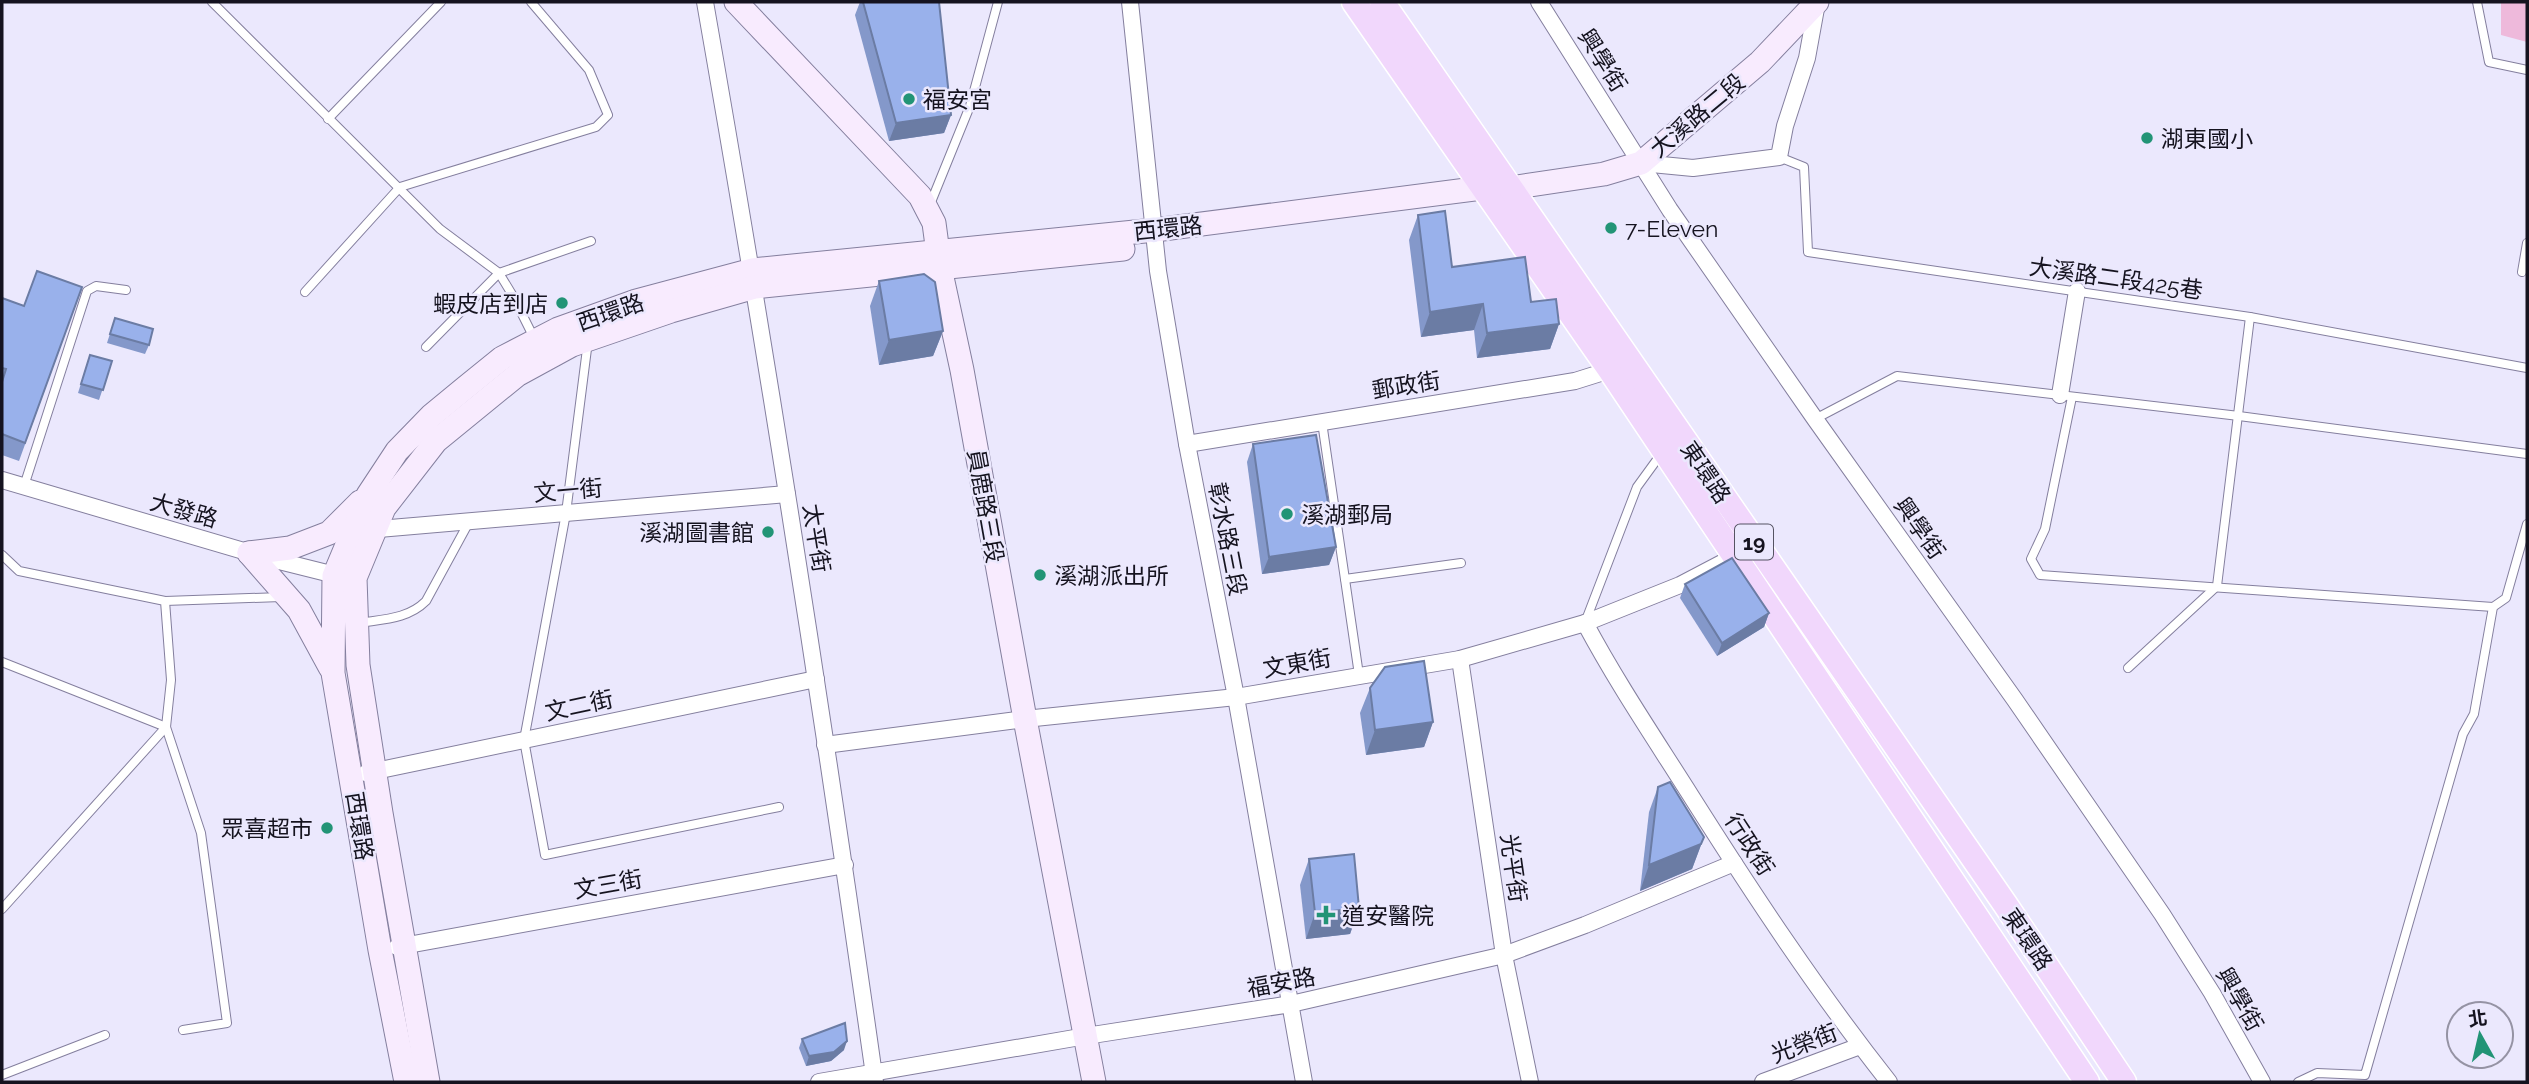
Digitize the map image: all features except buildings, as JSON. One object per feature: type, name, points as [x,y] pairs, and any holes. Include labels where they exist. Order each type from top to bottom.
[{"type":"main road","name":"東環路","points":[[1354,2],[1619,363],[1745,550],[2087,1082]]},
{"type":"main road","name":"東環路","points":[[1382,2],[1495,193]]},
{"type":"main road","name":"東環路","points":[[1619,363],[1664,449],[1745,550],[2005,904],[2124,1082]]},
{"type":"street","name":"太平街","points":[[705,2],[787,494],[845,865],[874,1077]]},
{"type":"street","name":"員鹿路三段","points":[[736,2],[920,196],[934,223],[1094,1082]]},
{"type":"street","name":"彰水路三段","points":[[1130,2],[1158,271],[1187,444],[1236,697],[1304,1082]]},
{"type":"street","name":"興學街","points":[[1539,2],[1670,210],[2162,914],[2212,993],[2262,1082]]},
{"type":"street","name":"大溪路二段","points":[[1495,193],[1604,174],[1641,163],[1760,62],[1817,2]]},
{"type":"street","points":[[1641,163],[1693,168],[1779,157],[1785,126],[1807,58],[1817,2]]},
{"type":"street","name":"西環路","points":[[406,1082],[380,950],[333,673],[345,577],[352,532],[368,495],[397,451],[431,416],[502,358],[558,329],[636,302],[753,279],[1156,237],[1495,193]]},
{"type":"street","name":"西環路","points":[[428,1082],[374,772],[358,665],[356,623],[345,577],[376,529],[384,508],[436,442],[517,374],[572,345],[753,279]]},
{"type":"street","points":[[2066,396],[2077,291]]},
{"type":"street","name":"郵政街","points":[[1187,444],[1576,381],[1619,363]]},
{"type":"street","name":"大發路","points":[[2,480],[249,553],[345,577]]},
{"type":"street","name":"文一街","points":[[352,532],[787,494]]},
{"type":"street","points":[[249,553],[289,548],[329,533],[368,495]]},
{"type":"street","name":"文東街","points":[[825,745],[1025,719],[1236,697],[1460,659],[1585,623],[1680,585],[1745,550]]},
{"type":"street","points":[[249,553],[299,610],[333,673]]},
{"type":"street","name":"行政街","points":[[1585,623],[1607,664],[1734,863],[1860,1046],[1889,1082]]},
{"type":"street","name":"光平街","points":[[1460,659],[1504,955],[1530,1082]]},
{"type":"street","name":"文二街","points":[[351,776],[816,679]]},
{"type":"street","name":"福安路","points":[[819,1082],[874,1077],[1086,1036],[1291,1004],[1504,955],[1585,925],[1734,863]]},
{"type":"street","name":"文三街","points":[[380,950],[845,865]]},
{"type":"street","name":"光榮街","points":[[1763,1082],[1860,1046]]},
{"type":"lane","points":[[213,2],[440,229],[499,273],[536,341]]},
{"type":"lane","points":[[305,292],[400,187],[596,127],[608,115],[589,70],[531,2]]},
{"type":"lane","points":[[927,209],[970,106],[998,2]]},
{"type":"lane","points":[[2477,2],[2489,62],[2527,70]]},
{"type":"lane","points":[[328,119],[438,3]]},
{"type":"lane","name":"大溪路二段425巷","points":[[1779,157],[1804,167],[1808,252],[2250,317],[2527,368]]},
{"type":"lane","points":[[426,347],[499,273],[591,241]]},
{"type":"lane","points":[[2522,272],[2527,243]]},
{"type":"lane","points":[[24,486],[87,291],[96,286],[126,290]]},
{"type":"lane","points":[[2127,668],[2217,586],[2250,317]]},
{"type":"lane","points":[[588,340],[566,513],[524,740],[545,855],[779,807]]},
{"type":"lane","points":[[1815,419],[1896,376],[2239,416],[2527,454]]},
{"type":"lane","points":[[2066,396],[2045,529],[2031,559],[2040,575],[2493,607],[2506,598],[2527,524]]},
{"type":"lane","points":[[1322,422],[1359,675]]},
{"type":"lane","points":[[1585,623],[1637,486],[1664,449]]},
{"type":"lane","points":[[356,623],[410,615],[419,608],[426,601],[469,521]]},
{"type":"lane","points":[[2,555],[19,571],[165,601],[287,596]]},
{"type":"lane","points":[[1345,579],[1461,563]]},
{"type":"lane","points":[[165,601],[171,680],[166,727],[201,833],[227,1023],[183,1030]]},
{"type":"lane","points":[[2298,1082],[2317,1073],[2365,1075],[2463,734],[2474,714],[2493,607]]},
{"type":"lane","points":[[2,662],[166,727]]},
{"type":"lane","points":[[2,909],[166,727]]},
{"type":"lane","points":[[2,1075],[105,1035]]},
{"type":"shaded area","points":[[2501,2],[2527,2],[2527,42],[2501,35]]},
{"type":"place","name":"福安宮","points":[[909,99]]},
{"type":"place","name":"湖東國小","points":[[2147,138]]},
{"type":"place","name":"7-Eleven","points":[[1611,228]]},
{"type":"place","name":"蝦皮店到店","points":[[562,303]]},
{"type":"place","name":"溪湖郵局","points":[[1287,514]]},
{"type":"place","name":"溪湖圖書館","points":[[768,532]]},
{"type":"place","name":"溪湖派出所","points":[[1040,575]]},
{"type":"place","name":"眾喜超市","points":[[327,828]]},
{"type":"place","name":"道安醫院","points":[[1326,915]]}]
